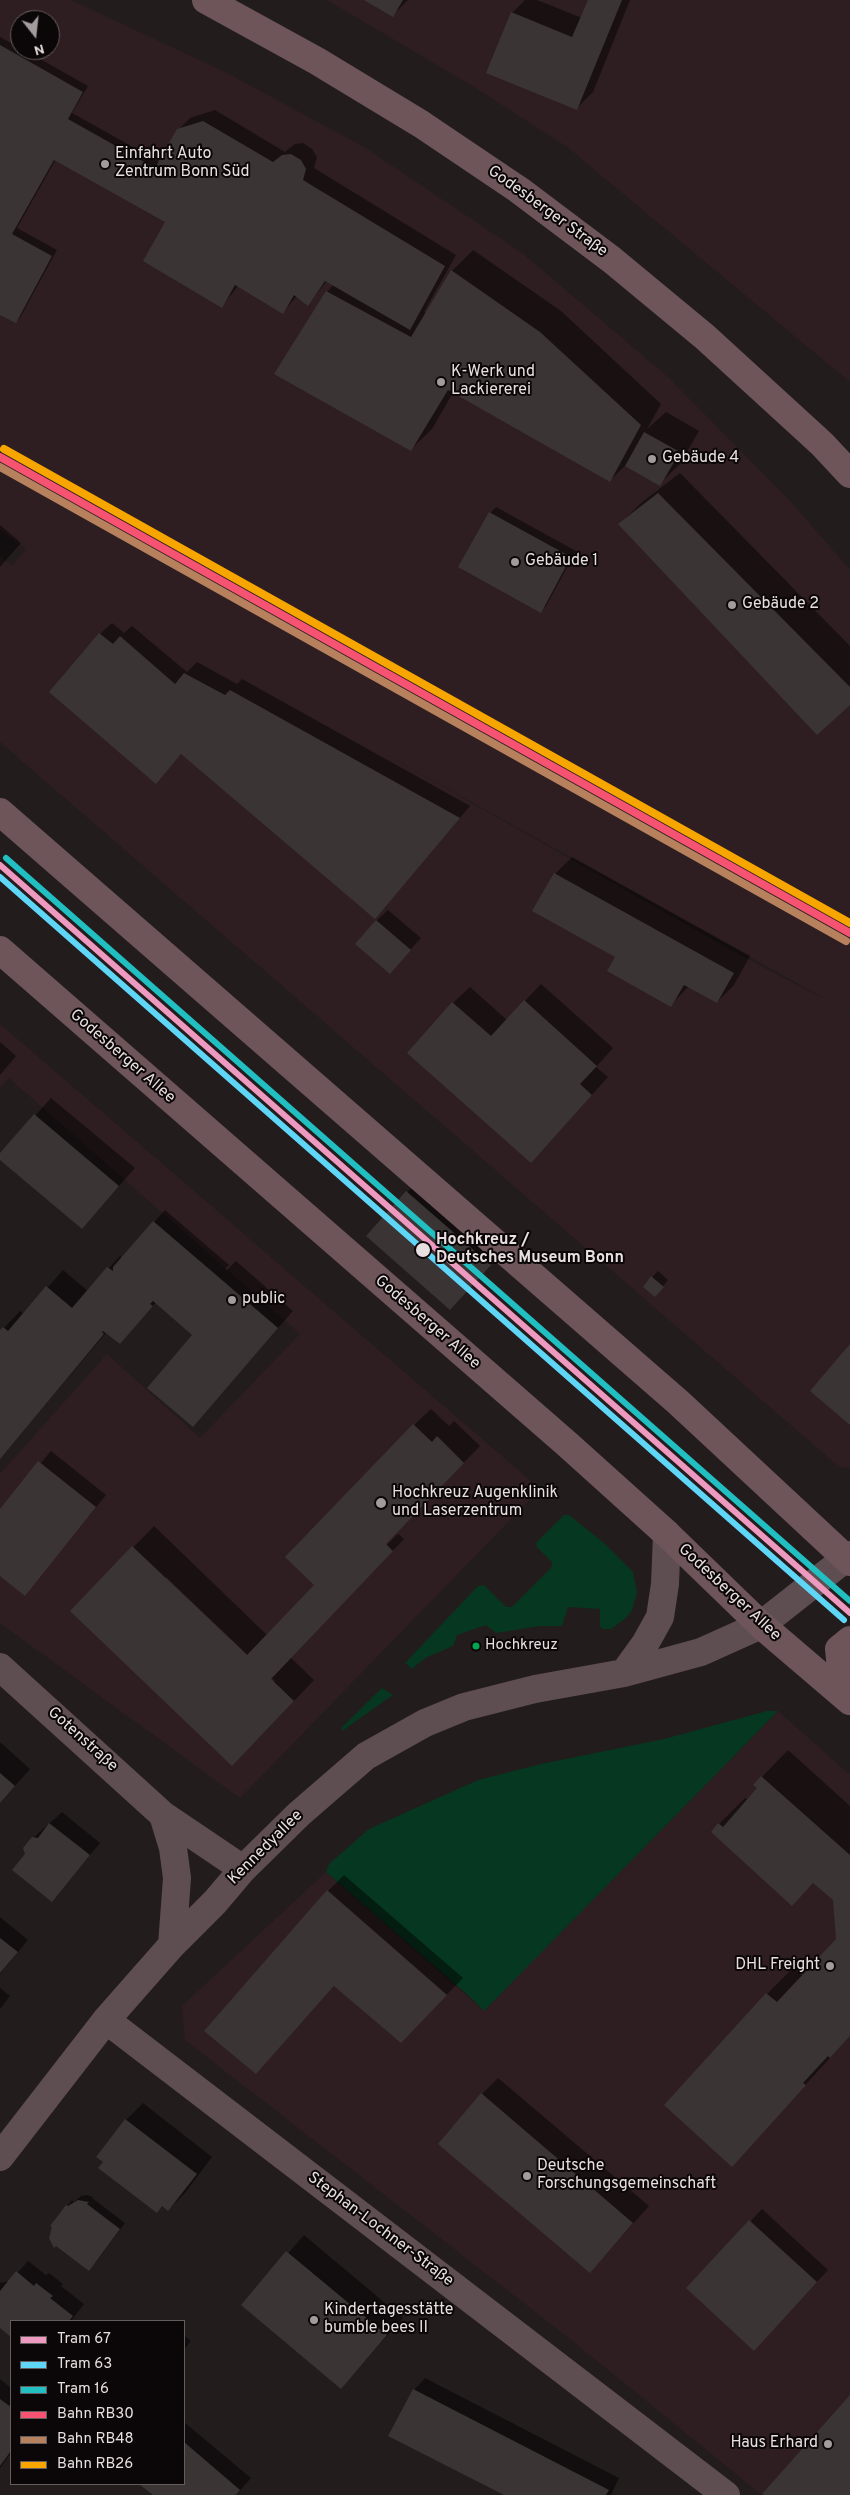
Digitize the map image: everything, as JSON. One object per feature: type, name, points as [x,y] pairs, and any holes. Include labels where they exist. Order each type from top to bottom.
[{"type":"main road","name":"Godesberger Straße","points":[[206,0],[317,61],[413,119],[519,190],[612,260],[705,337],[822,444],[850,474]]},
{"type":"main road","points":[[0,812],[678,1402],[849,1559]]},
{"type":"main road","name":"Godesberger Allee","points":[[0,950],[567,1444],[666,1534],[761,1625],[847,1698]]},
{"type":"main road","points":[[847,1698],[840,1649],[850,1640]]},
{"type":"street","points":[[624,1673],[646,1644],[660,1617],[666,1584],[666,1534]]},
{"type":"street","name":"Kennedyallee","points":[[0,2157],[106,2020],[172,1945],[215,1902],[243,1869],[299,1814],[366,1756],[424,1723],[464,1707],[535,1689],[624,1673],[701,1652],[761,1625],[849,1559]]},
{"type":"street","name":"Gotenstraße","points":[[0,1667],[163,1815],[243,1869]]},
{"type":"street","points":[[163,1815],[173,1848],[177,1878],[172,1945]]},
{"type":"street","name":"Stephan-Lochner-Straße","points":[[106,2020],[726,2495]]},
{"type":"shaded area","points":[[0,0],[71,0],[227,73],[364,147],[522,253],[668,377],[793,504],[850,570],[850,1012],[845,1010],[850,1013],[850,1467],[842,1468],[830,1459],[0,742],[0,556],[12,566],[26,549],[0,530]],"holes":[[[371,746],[822,997],[742,956]]]},
{"type":"shaded area","points":[[327,0],[850,0],[850,382],[567,147],[476,88]]},
{"type":"shaded area","points":[[0,1024],[540,1489],[240,1798],[0,1623],[0,1474],[107,1354],[200,1438],[300,1334],[9,1078],[0,1088]]},
{"type":"shaded area","points":[[778,1711],[850,1775],[850,2495],[762,2495],[569,2338],[185,2040],[182,2006],[326,1872],[484,2011]]},
{"type":"green space","points":[[564,1515],[569,1515],[604,1543],[633,1572],[637,1593],[632,1610],[626,1618],[611,1629],[603,1629],[600,1627],[600,1609],[568,1607],[562,1626],[540,1626],[496,1633],[486,1625],[457,1635],[453,1646],[425,1658],[412,1669],[405,1663],[478,1586],[484,1585],[506,1607],[512,1607],[552,1567],[552,1562],[537,1547],[536,1543]]},
{"type":"green space","points":[[382,1688],[393,1695],[342,1731],[341,1728]]},
{"type":"green space","points":[[767,1711],[778,1711],[484,2011],[326,1872],[329,1864],[369,1829],[478,1780],[541,1764],[664,1739]]},
{"type":"building","points":[[364,0],[403,0],[393,17]]},
{"type":"building","points":[[588,0],[622,0],[577,110],[486,73],[511,12],[572,37]]},
{"type":"building","points":[[0,45],[10,51],[10,60],[26,60],[83,92],[68,119],[155,168],[177,129],[203,121],[273,162],[282,155],[291,154],[301,160],[306,169],[303,180],[445,266],[410,330],[325,281],[308,306],[294,295],[283,314],[235,285],[222,308],[143,261],[165,222],[54,160],[12,234],[52,256],[16,323],[0,315]]},
{"type":"building","name":"K-Werk und Lackiererei","points":[[451,270],[540,332],[641,425],[610,482],[448,390],[411,451],[274,374],[326,291],[411,337]]},
{"type":"building","name":"Gebäude 4","points":[[644,432],[680,452],[660,486],[625,466]]},
{"type":"building","name":"Gebäude 2","points":[[658,493],[850,687],[850,705],[817,735],[618,524]]},
{"type":"building","name":"Gebäude 1","points":[[489,512],[571,557],[541,613],[458,567]]},
{"type":"building","points":[[99,633],[113,644],[120,636],[175,684],[184,673],[225,695],[230,690],[460,818],[375,919],[181,754],[156,784],[49,692]]},
{"type":"building","points":[[554,873],[734,973],[717,1003],[684,985],[671,1007],[607,971],[615,957],[532,911]]},
{"type":"building","points":[[376,920],[411,950],[390,974],[355,944]]},
{"type":"building","points":[[524,1000],[597,1066],[580,1084],[592,1095],[531,1163],[407,1053],[452,1002],[491,1036]]},
{"type":"building","points":[[34,1114],[119,1186],[82,1229],[0,1160],[0,1153]]},
{"type":"building","points":[[406,1191],[491,1265],[450,1310],[366,1236]]},
{"type":"building","points":[[153,1221],[278,1328],[193,1427],[147,1388],[192,1335],[153,1301],[150,1304],[153,1306],[120,1344],[102,1332],[104,1334],[0,1459],[0,1330],[3,1327],[8,1331],[46,1286],[72,1308],[107,1267],[113,1271],[113,1267]]},
{"type":"building","points":[[651,1276],[664,1287],[655,1297],[643,1287]]},
{"type":"building","points":[[850,1344],[850,1425],[810,1391]]},
{"type":"building","points":[[413,1424],[432,1442],[437,1436],[464,1463],[386,1544],[393,1551],[271,1679],[294,1701],[232,1766],[70,1611],[132,1546],[247,1655],[314,1585],[285,1557]]},
{"type":"building","points":[[38,1461],[96,1507],[25,1596],[0,1576],[0,1509]]},
{"type":"building","points":[[0,1773],[15,1786],[0,1803]]},
{"type":"building","name":"DHL Freight","points":[[761,1776],[850,1855],[850,2036],[803,2083],[806,2085],[732,2167],[664,2105],[766,1993],[777,2002],[836,1939],[833,1900],[813,1883],[792,1906],[711,1832],[718,1823],[723,1827],[757,1788],[753,1785]]},
{"type":"building","points":[[49,1823],[90,1855],[52,1902],[12,1870],[25,1854],[23,1848],[32,1837],[38,1838]]},
{"type":"building","points":[[327,1890],[447,1995],[401,2043],[334,1986],[256,2074],[204,2031]]},
{"type":"building","points":[[0,1938],[18,1952],[0,1973]]},
{"type":"building","name":"Deutsche Forschungsgemeinschaft","points":[[481,2093],[633,2223],[590,2273],[438,2144]]},
{"type":"building","points":[[125,2119],[197,2174],[168,2211],[162,2206],[157,2213],[98,2168],[103,2162],[96,2157]]},
{"type":"building","points":[[78,2200],[89,2202],[87,2204],[120,2229],[89,2271],[56,2246],[54,2248],[49,2238],[52,2227],[50,2226],[66,2205],[68,2206]]},
{"type":"building","points":[[749,2220],[817,2282],[754,2351],[686,2288]]},
{"type":"building","name":"Kindertagesstätte bumble bees II","points":[[286,2251],[387,2335],[341,2389],[241,2305]]},
{"type":"building","points":[[16,2271],[34,2286],[36,2283],[53,2296],[50,2298],[73,2316],[70,2320],[10,2320],[10,2336],[0,2328],[0,2291]]},
{"type":"building","points":[[413,2389],[609,2490],[606,2495],[504,2495],[388,2436]]},
{"type":"building","name":"Haus Erhard","points":[[850,2395],[850,2495],[762,2494]]},
{"type":"building","points":[[0,2399],[10,2406],[10,2452],[0,2466]]},
{"type":"building","points":[[185,2443],[240,2490],[236,2495],[153,2495],[140,2485],[185,2485]]},
{"type":"tram line","name":"16","points":[[6,858],[850,1601]]},
{"type":"tram line","name":"67","points":[[0,865],[850,1613]]},
{"type":"tram line","name":"63","points":[[0,877],[844,1620]]},
{"type":"rail line","name":"RB26","points":[[4,449],[850,923]]},
{"type":"rail line","name":"RB30","points":[[0,457],[850,933]]},
{"type":"rail line","name":"RB48","points":[[0,467],[846,941]]},
{"type":"place","name":"Einfahrt Auto Zentrum Bonn Süd","points":[[105,164]]},
{"type":"place","name":"K-Werk und Lackiererei","points":[[441,382]]},
{"type":"place","name":"Gebäude 4","points":[[652,459]]},
{"type":"place","name":"Gebäude 1","points":[[515,562]]},
{"type":"place","name":"Gebäude 2","points":[[732,605]]},
{"type":"place","name":"Hochkreuz / Deutsches Museum Bonn","points":[[423,1250]]},
{"type":"place","name":"public","points":[[232,1300]]},
{"type":"place","name":"Hochkreuz Augenklinik und Laserzentrum","points":[[381,1503]]},
{"type":"place","name":"Hochkreuz","points":[[476,1646]]},
{"type":"place","name":"DHL Freight","points":[[830,1966]]},
{"type":"place","name":"Deutsche Forschungsgemeinschaft","points":[[527,2176]]},
{"type":"place","name":"Kindertagesstätte bumble bees II","points":[[314,2320]]},
{"type":"place","name":"Haus Erhard","points":[[828,2444]]}]
